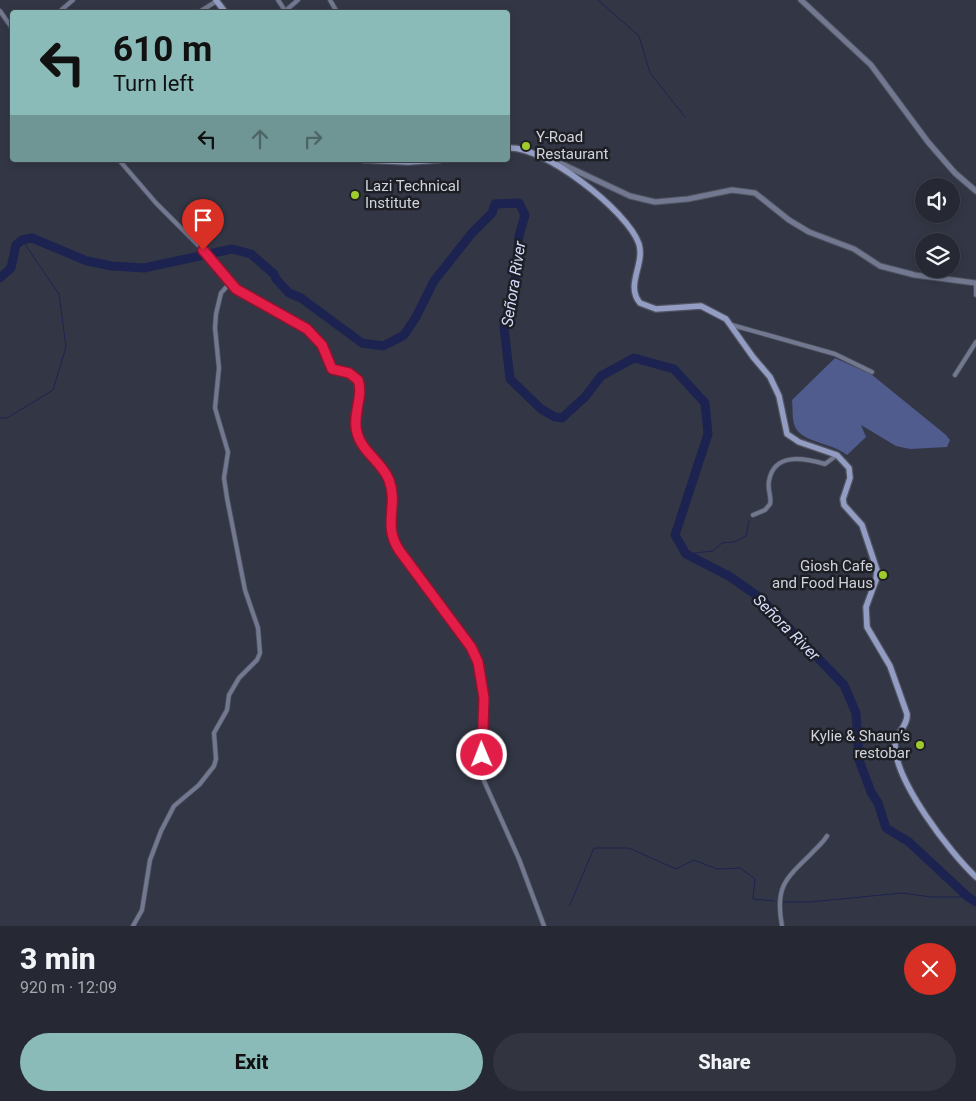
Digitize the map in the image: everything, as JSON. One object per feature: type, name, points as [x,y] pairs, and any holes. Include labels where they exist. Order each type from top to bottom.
[{"type":"main road","points":[[510,148],[526,150],[553,163],[593,191],[632,229],[640,248],[634,289],[640,303],[656,309],[689,306],[708,308],[732,325],[753,357],[772,380],[779,396],[787,434],[799,442],[837,455],[849,468],[850,478],[843,499],[844,505],[862,525],[876,566],[876,580],[866,607],[868,626],[890,666],[907,714],[907,722],[895,742],[898,760],[906,780],[938,833],[958,860],[976,877]]},
{"type":"street","points":[[61,10],[73,0]]},
{"type":"street","points":[[202,10],[217,0]]},
{"type":"street","points":[[287,10],[298,0]]},
{"type":"street","points":[[801,0],[871,65],[928,142],[955,173],[976,191]]},
{"type":"street","points":[[0,11],[10,25]]},
{"type":"street","points":[[121,162],[166,214],[203,250],[230,282],[244,294],[307,329],[322,345],[332,369],[349,373],[358,380],[360,391],[354,415],[356,432],[363,446],[388,478],[393,498],[390,526],[392,537],[399,550],[471,647],[478,662],[484,698],[480,775],[509,836],[544,926]]},
{"type":"street","points":[[553,163],[562,164],[630,196],[654,202],[688,199],[732,190],[755,194],[789,220],[809,232],[854,249],[880,266],[915,275],[976,283],[976,295]]},
{"type":"street","points":[[133,926],[142,910],[150,860],[161,831],[174,806],[199,784],[214,766],[216,759],[214,734],[227,710],[229,695],[239,678],[257,660],[260,653],[258,628],[245,590],[227,498],[224,478],[228,452],[215,408],[219,368],[215,328],[216,314],[221,293],[230,282]]},
{"type":"street","points":[[732,325],[835,354],[872,372]]},
{"type":"street","points":[[955,375],[976,342]]},
{"type":"street","points":[[753,515],[765,510],[770,504],[768,482],[778,463],[794,460],[828,464],[837,455]]},
{"type":"street","points":[[782,926],[778,910],[783,885],[822,844],[827,836]]},
{"type":"shaded area","points":[[835,358],[871,374],[946,435],[950,440],[947,447],[910,449],[896,446],[861,425],[866,437],[847,455],[833,447],[802,435],[794,424],[792,400]]},
{"type":"waterway","points":[[598,0],[639,36],[650,73],[685,117]]},
{"type":"waterway","name":"Señora River","points":[[0,278],[11,268],[16,245],[22,240],[32,238],[87,261],[112,266],[144,268],[232,249],[251,254],[274,274],[276,279],[289,293],[301,298],[362,343],[383,346],[404,335],[416,317],[434,281],[472,233],[492,213],[495,204],[519,203],[525,215],[519,236],[515,281],[504,327],[510,379],[541,409],[555,417],[562,418],[585,397],[601,376],[634,358],[674,369],[705,403],[708,434],[675,535],[686,554],[729,576],[759,597],[844,685],[856,713],[859,760],[871,792],[878,803],[886,828],[909,842],[968,897],[976,902]]},
{"type":"waterway","points":[[0,418],[7,418],[53,390],[66,347],[59,294],[22,240]]},
{"type":"waterway","points":[[686,554],[713,551],[722,543],[734,542],[746,536],[749,521]]},
{"type":"waterway","points":[[570,905],[594,848],[629,848],[676,869],[694,860],[717,869],[740,868],[755,879],[753,899],[774,901]]},
{"type":"waterway","points":[[783,902],[810,902],[902,893],[931,897],[968,897]]},
{"type":"place","name":"Y-Road Restaurant","points":[[526,146]]},
{"type":"place","name":"Lazi Technical Institute","points":[[355,195]]},
{"type":"place","name":"Giosh Cafe and Food Haus","points":[[883,575]]},
{"type":"place","name":"Kylie & Shaun’s restobar","points":[[920,745]]},
{"type":"route","points":[[203,250],[236,289],[301,324],[322,345],[332,369],[349,373],[358,380],[360,391],[354,415],[356,432],[363,446],[388,478],[393,498],[390,533],[394,543],[471,647],[478,662],[484,698],[481,732],[482,755]]}]
